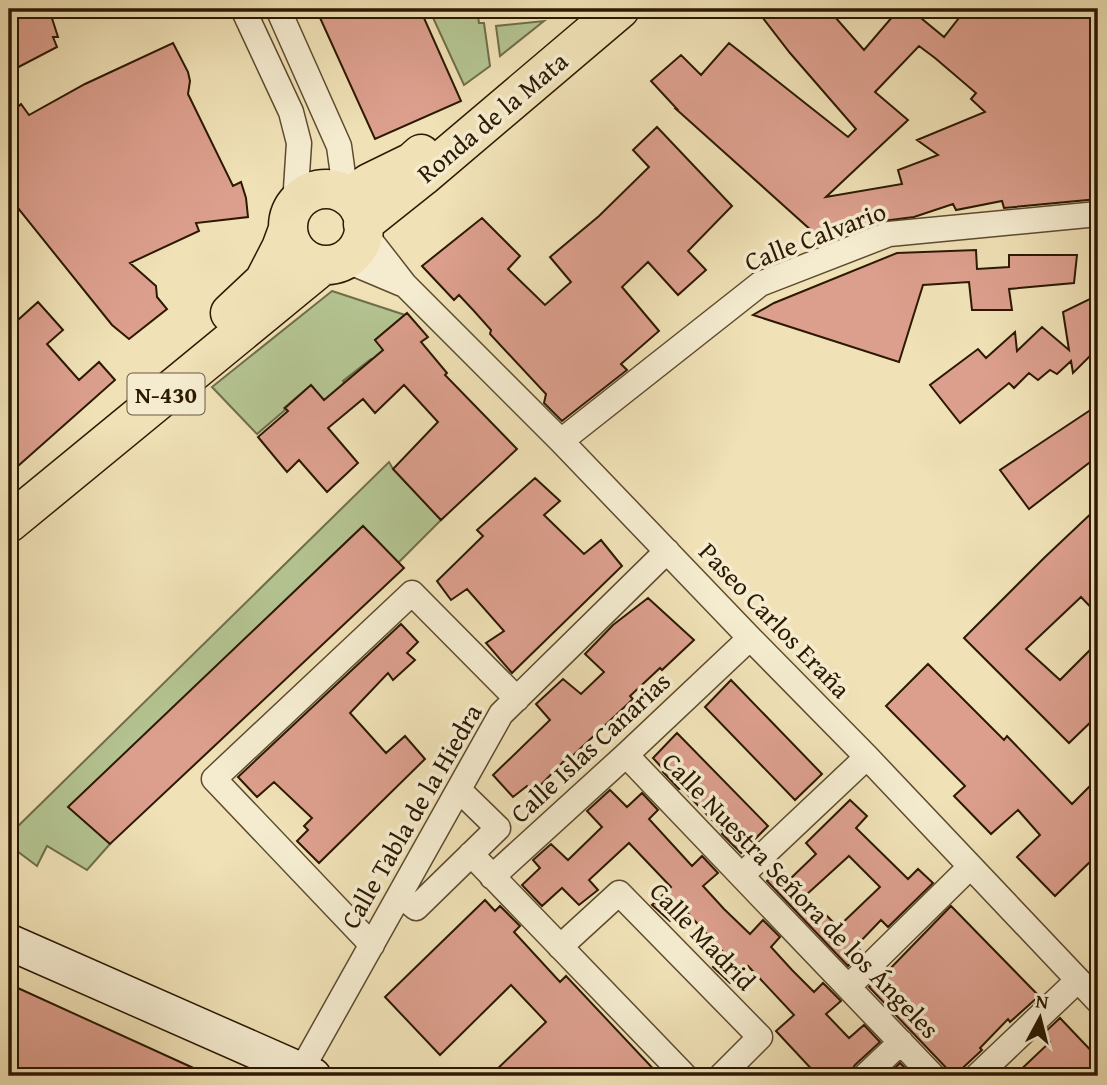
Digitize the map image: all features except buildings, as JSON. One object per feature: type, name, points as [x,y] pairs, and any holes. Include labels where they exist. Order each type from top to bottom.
[{"type":"highway","name":"Ronda de la Mata","points":[[348,229],[369,183],[412,162],[529,58],[589,9]]},
{"type":"highway","name":"Ronda de la Mata","points":[[348,229],[422,177],[620,9]]},
{"type":"highway","points":[[319,190],[333,190],[348,229],[310,261],[299,254],[291,243],[291,217],[306,195],[319,190]]},
{"type":"highway","name":"N-430","points":[[9,501],[205,337],[264,281],[281,248],[291,217]]},
{"type":"highway","name":"N-430","points":[[9,523],[348,229]]},
{"type":"main road","points":[[9,942],[304,1074]]},
{"type":"street","points":[[243,9],[291,112],[299,143],[291,217]]},
{"type":"street","points":[[278,9],[339,146],[348,229]]},
{"type":"street","name":"Calle Calvario","points":[[561,441],[760,284],[889,234],[1098,214]]},
{"type":"street","name":"Paseo Carlos Eraña","points":[[348,229],[561,441],[867,757],[1098,1001]]},
{"type":"street","name":"Paseo Carlos Eraña","points":[[348,229],[405,285]]},
{"type":"street","name":"Calle Tabla de la Hiedra","points":[[304,1074],[372,945],[501,714],[667,551]]},
{"type":"street","points":[[372,945],[214,779],[412,593],[517,699]]},
{"type":"street","name":"Calle Islas Canarias","points":[[492,877],[750,638]]},
{"type":"street","name":"Calle Nuestra Señora de los Ángeles","points":[[626,755],[933,1076]]},
{"type":"street","points":[[742,876],[867,757]]},
{"type":"street","points":[[400,895],[416,908],[498,828],[459,790]]},
{"type":"street","points":[[471,854],[685,1076]]},
{"type":"street","points":[[848,986],[970,867]]},
{"type":"street","name":"Calle Madrid","points":[[560,947],[619,893],[760,1037],[720,1076]]},
{"type":"street","points":[[978,1076],[1078,980]]},
{"type":"street","points":[[865,1076],[901,1042]]},
{"type":"green space","points":[[429,9],[477,9],[479,23],[484,23],[490,66],[464,85]]},
{"type":"green space","points":[[544,21],[500,56],[496,26]]},
{"type":"green space","points":[[332,291],[405,315],[375,340],[391,359],[371,359],[343,381],[350,389],[330,407],[310,386],[257,434],[212,387]]},
{"type":"green space","points":[[389,462],[441,520],[398,563],[363,526],[69,807],[110,844],[87,870],[47,846],[37,866],[9,845],[9,835]]}]
